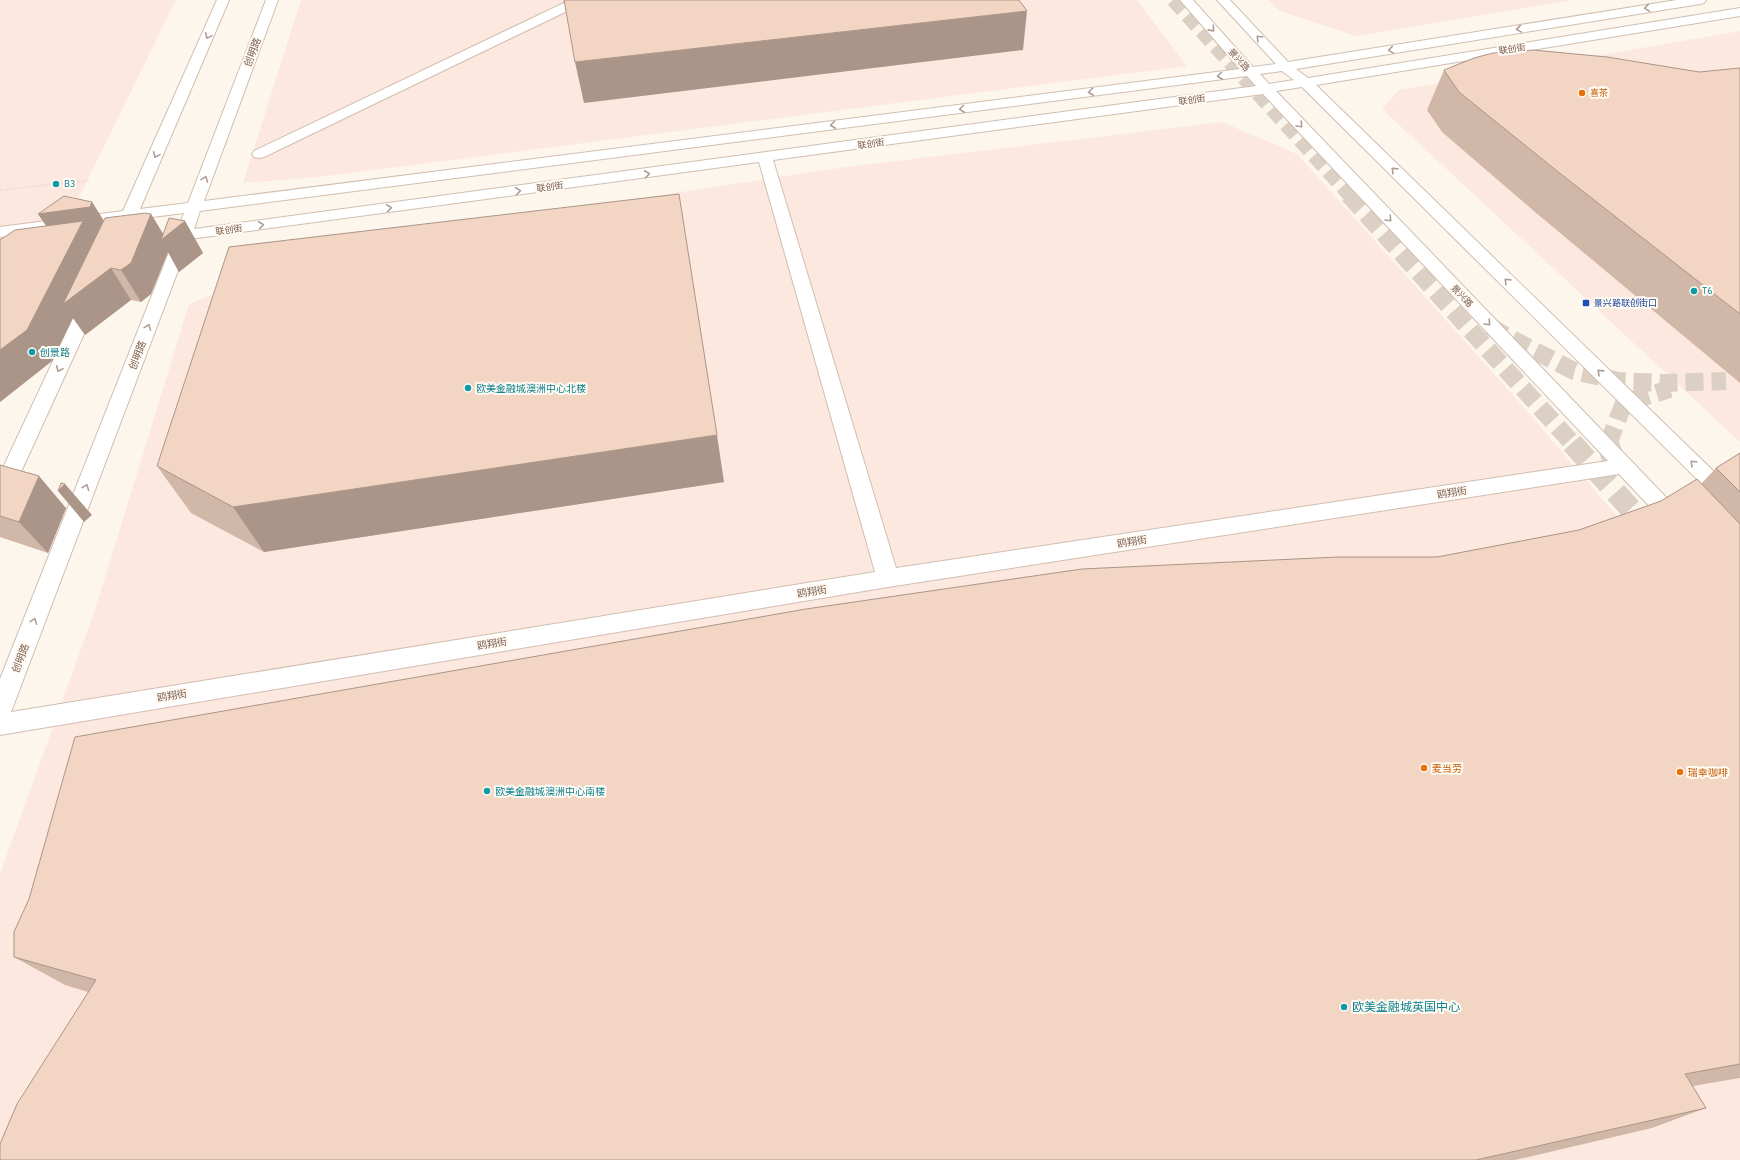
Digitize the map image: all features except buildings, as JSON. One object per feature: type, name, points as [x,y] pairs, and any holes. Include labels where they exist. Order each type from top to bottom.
[{"type":"street","points":[[119,239],[224,0]]},
{"type":"street","name":"创明路","points":[[0,710],[184,236],[272,0]]},
{"type":"street","points":[[259,154],[580,0]]},
{"type":"street","name":"景兴路","points":[[1186,0],[1266,89],[1688,533]]},
{"type":"street","points":[[1223,0],[1286,67],[1306,83],[1740,510]]},
{"type":"street","name":"联创街","points":[[0,232],[1250,72],[1700,0]]},
{"type":"street","name":"联创街","points":[[154,240],[1266,89],[1740,12]]},
{"type":"street","points":[[765,158],[888,578]]},
{"type":"street","points":[[0,496],[98,285]]},
{"type":"street","name":"鸥翔街","points":[[0,724],[888,578],[1625,466]]},
{"type":"path","points":[[0,190],[92,180]]},
{"type":"shaded area","points":[[0,0],[176,0],[0,358]]},
{"type":"shaded area","points":[[301,0],[1137,0],[1187,66],[319,177],[243,183]]},
{"type":"shaded area","points":[[1268,0],[1572,0],[1356,36],[1280,11]]},
{"type":"shaded area","points":[[1740,31],[1740,442],[1382,109],[1399,90]]},
{"type":"shaded area","points":[[1222,122],[1297,154],[1521,404],[1740,660],[1740,1160],[0,1160],[0,874],[95,610],[189,304],[336,244],[846,167]]},
{"type":"tunnel","points":[[1173,0],[1350,196]]},
{"type":"tunnel","points":[[1349,195],[1573,444]]},
{"type":"tunnel","points":[[1490,326],[1504,335],[1574,371],[1619,381],[1665,383],[1726,381]]},
{"type":"tunnel","points":[[1608,444],[1624,403],[1670,389]]},
{"type":"tunnel","points":[[1572,443],[1652,533]]},
{"type":"tunnel","points":[[1608,444],[1615,466]]},
{"type":"place","name":"喜茶","points":[[1582,93]]},
{"type":"place","name":"B3","points":[[56,184]]},
{"type":"place","name":"T6","points":[[1694,291]]},
{"type":"place","name":"景兴路联创街口","points":[[1586,303]]},
{"type":"place","name":"创景路","points":[[32,352]]},
{"type":"place","name":"欧美金融城澳洲中心北楼","points":[[468,388]]},
{"type":"place","name":"麦当劳","points":[[1424,768]]},
{"type":"place","name":"瑞幸咖啡","points":[[1680,772]]},
{"type":"place","name":"欧美金融城澳洲中心南楼","points":[[487,791]]},
{"type":"place","name":"欧美金融城英国中心","points":[[1344,1007]]}]
